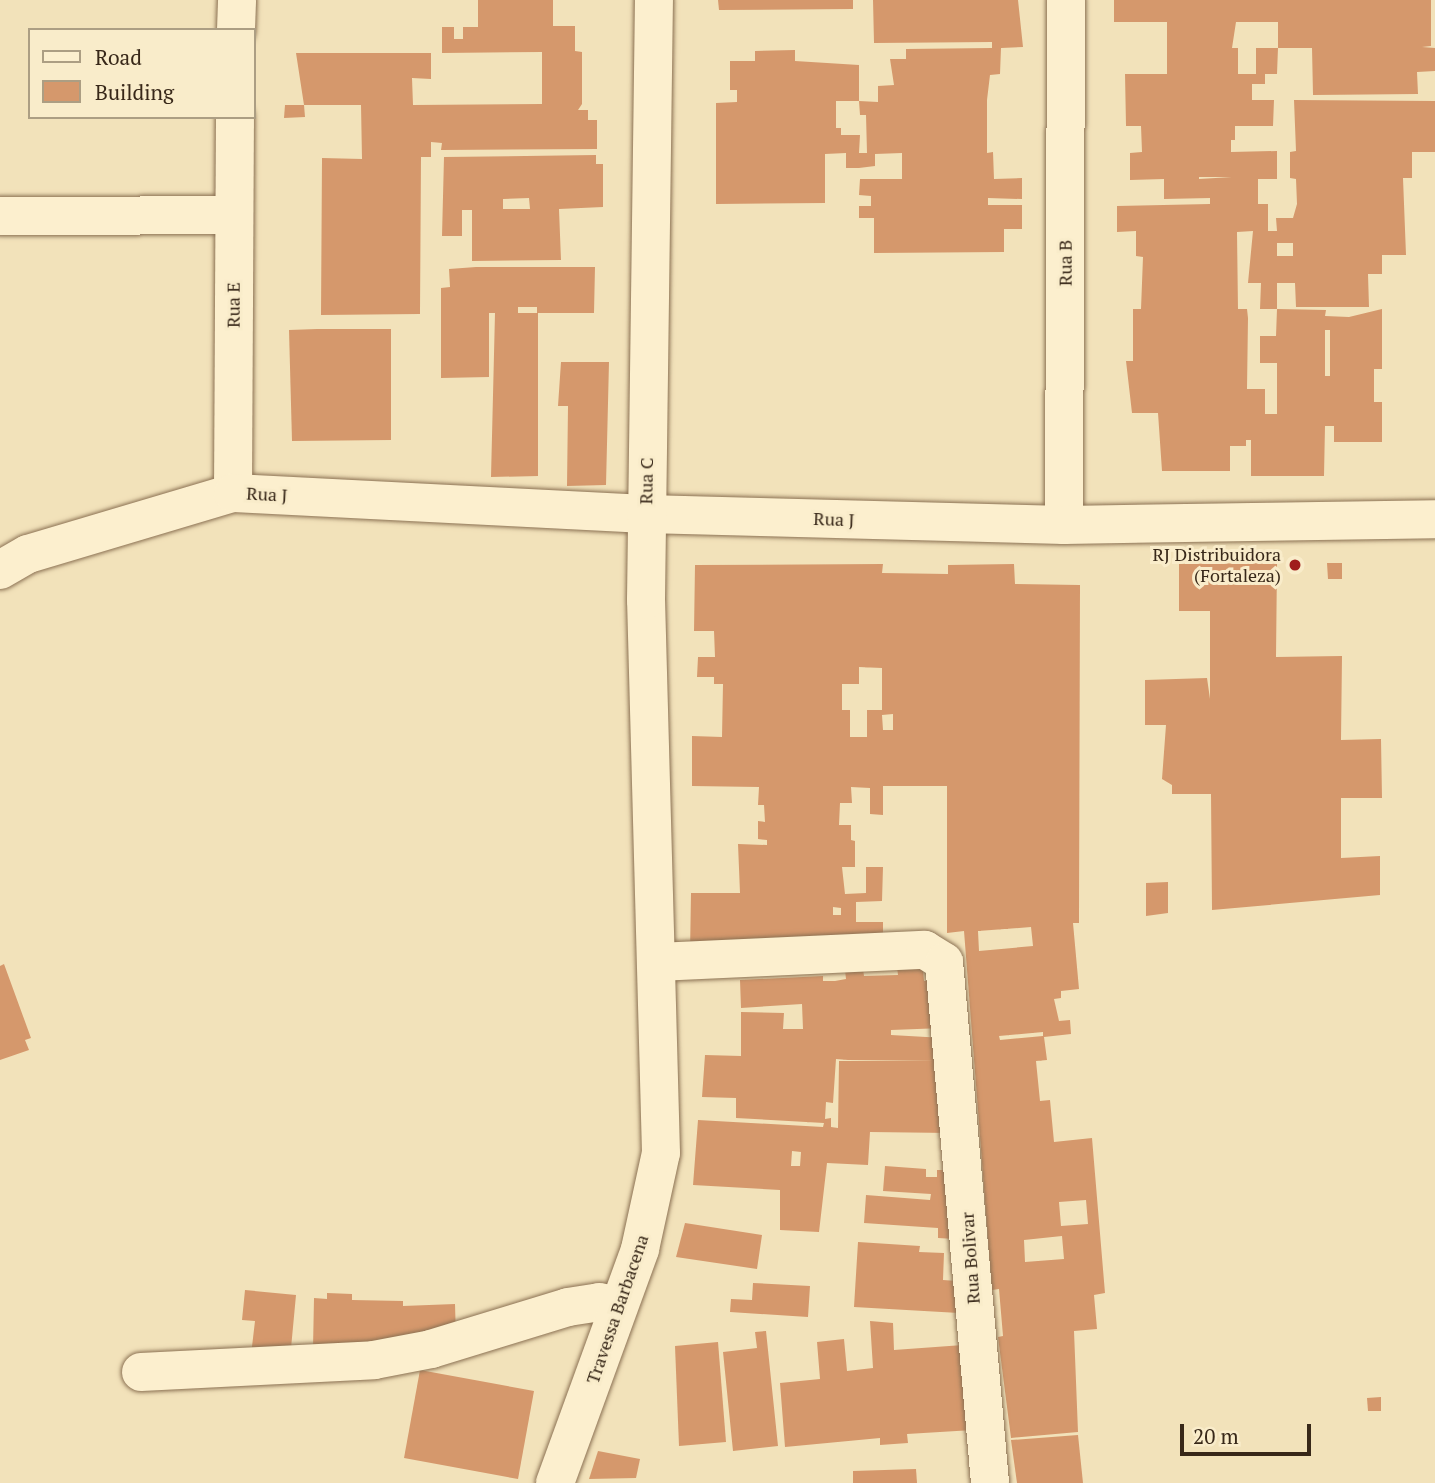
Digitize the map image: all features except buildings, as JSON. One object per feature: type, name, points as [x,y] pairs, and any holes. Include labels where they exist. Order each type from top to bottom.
[{"type":"street","points":[[236,28],[237,0]]},
{"type":"street","name":"Rua C","points":[[654,0],[646,514],[657,962]]},
{"type":"street","name":"Rua B","points":[[1064,525],[1066,0]]},
{"type":"street","name":"Rua E","points":[[233,493],[235,119]]},
{"type":"street","points":[[0,216],[233,215]]},
{"type":"street","name":"Rua J","points":[[0,570],[28,554],[233,493],[646,514],[1064,525],[1435,519]]},
{"type":"street","name":"Rua Bolivar","points":[[657,962],[925,950],[944,962],[953,1032],[990,1483]]},
{"type":"street","name":"Travessa Barbacena","points":[[555,1483],[640,1249],[661,1153],[657,962]]},
{"type":"street","points":[[141,1372],[374,1360],[431,1349],[568,1307],[599,1302],[620,1306]]},
{"type":"place","name":"RJ Distribuidora (Fortaleza)","points":[[1295,565]]}]
